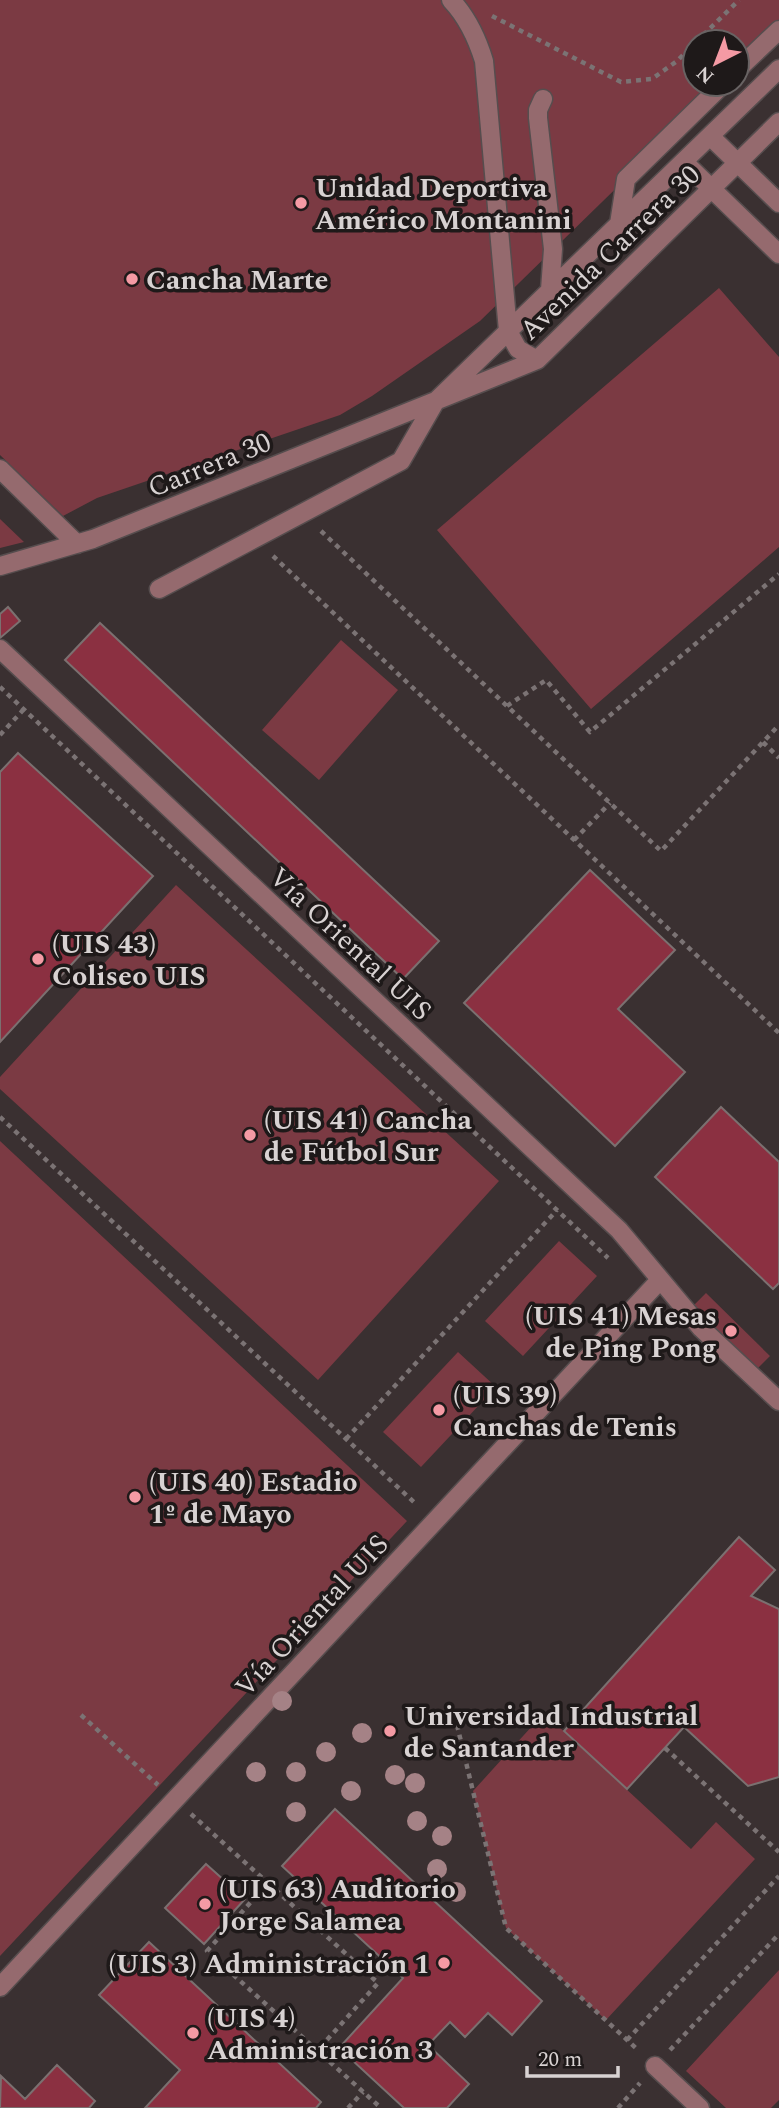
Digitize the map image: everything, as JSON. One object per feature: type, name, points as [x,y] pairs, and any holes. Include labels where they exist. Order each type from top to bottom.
[{"type":"street","points":[[451,0],[462,12],[477,37],[484,61],[508,331],[518,349],[537,360]]},
{"type":"street","points":[[751,57],[779,30]]},
{"type":"street","name":"Avenida Carrera 30","points":[[435,402],[779,69]]},
{"type":"street","points":[[619,224],[626,179],[709,98]]},
{"type":"street","points":[[543,99],[538,118],[553,249],[550,290]]},
{"type":"street","name":"Avenida Carrera 30","points":[[435,402],[537,360],[779,122]]},
{"type":"street","points":[[710,136],[779,202]]},
{"type":"street","points":[[684,162],[779,254]]},
{"type":"street","points":[[159,589],[401,461],[435,402]]},
{"type":"street","name":"Carrera 30","points":[[0,566],[93,539],[435,402]]},
{"type":"street","points":[[0,469],[77,544]]},
{"type":"street","name":"Vía Oriental UIS","points":[[0,649],[619,1230],[701,1328],[779,1401]]},
{"type":"street","name":"Vía Oriental UIS","points":[[0,1987],[660,1280]]},
{"type":"street","points":[[655,2066],[701,2108]]},
{"type":"path","points":[[710,28],[739,0]]},
{"type":"path","points":[[485,13],[621,82],[652,79],[681,57]]},
{"type":"path","points":[[302,513],[661,851],[779,724]]},
{"type":"path","points":[[254,539],[779,1033]]},
{"type":"path","points":[[507,706],[546,680],[590,732],[779,573]]},
{"type":"path","points":[[0,687],[617,1266]]},
{"type":"path","points":[[0,735],[42,689]]},
{"type":"path","points":[[763,742],[779,758]]},
{"type":"path","points":[[574,840],[610,803]]},
{"type":"path","points":[[0,1117],[434,1522]]},
{"type":"path","points":[[346,1439],[557,1210]]},
{"type":"path","points":[[81,1715],[378,1983],[317,2051]]},
{"type":"path","points":[[457,1725],[506,1928],[655,2066]]},
{"type":"path","points":[[665,1748],[779,1852]]},
{"type":"path","points":[[627,2040],[779,1876]]},
{"type":"path","points":[[268,1883],[207,1951],[381,2108]]},
{"type":"path","points":[[618,2108],[779,1934]]},
{"type":"path","points":[[348,2108],[363,2092]]},
{"type":"shaded area","name":"Unidad Deportiva Américo Montanini","points":[[0,0],[779,0],[779,29],[751,56],[751,28],[681,28],[681,98],[709,98],[480,321],[340,415],[97,498],[63,516],[0,455]]},
{"type":"shaded area","points":[[719,288],[779,357],[779,547],[591,709],[437,530]]},
{"type":"shaded area","points":[[0,519],[24,542],[0,548]]},
{"type":"shaded area","points":[[341,640],[398,690],[319,780],[262,730]]},
{"type":"shaded area","name":"(UIS 41) Cancha de Fútbol Sur","points":[[176,885],[499,1181],[318,1380],[0,1089],[0,1077]]},
{"type":"shaded area","name":"(UIS 40) Estadio 1º de Mayo","points":[[0,1141],[407,1521],[0,1956]]},
{"type":"shaded area","name":"(UIS 39) Canchas de Tenis","points":[[559,1241],[597,1276],[523,1356],[485,1321]]},
{"type":"shaded area","name":"(UIS 41) Mesas de Ping Pong","points":[[706,1293],[770,1356],[756,1370],[692,1307]]},
{"type":"shaded area","name":"(UIS 39) Canchas de Tenis","points":[[458,1352],[496,1387],[421,1467],[383,1432]]},
{"type":"shaded area","points":[[544,1713],[691,1849],[716,1822],[755,1859],[606,2020],[506,1928],[473,1791]]},
{"type":"shaded area","points":[[779,1970],[779,2100],[771,2108],[726,2108],[686,2071]]},
{"type":"building","points":[[8,607],[20,621],[0,638],[0,614]]},
{"type":"building","points":[[100,623],[439,941],[403,979],[65,660]]},
{"type":"building","name":"(UIS 43) Coliseo UIS","points":[[18,753],[153,876],[0,1042],[0,772]]},
{"type":"building","points":[[590,870],[675,950],[618,1009],[685,1072],[615,1146],[464,1003]]},
{"type":"building","points":[[721,1107],[779,1162],[779,1283],[773,1289],[655,1177]]},
{"type":"building","points":[[739,1537],[775,1570],[751,1596],[779,1609],[779,1777],[748,1786],[684,1727],[627,1789],[564,1731]]},
{"type":"building","name":"(UIS 3) Administración 1","points":[[335,1809],[542,2001],[512,2035],[488,2013],[465,2037],[450,2022],[428,2045],[469,2084],[447,2108],[404,2108],[339,2048],[403,1978],[282,1866]]},
{"type":"building","name":"(UIS 63) Auditorio Jorge Salamea","points":[[206,1864],[245,1899],[204,1944],[165,1908]]},
{"type":"building","name":"(UIS 4) Administración 3","points":[[149,1942],[321,2102],[316,2108],[145,2108],[180,2070],[99,1995]]},
{"type":"building","points":[[57,2065],[95,2101],[89,2108],[0,2108],[1,2076],[25,2099]]},
{"type":"place","name":"Unidad Deportiva Américo Montanini","points":[[301,203]]},
{"type":"place","name":"Cancha Marte","points":[[132,279]]},
{"type":"place","name":"(UIS 43) Coliseo UIS","points":[[38,959]]},
{"type":"place","name":"(UIS 41) Cancha de Fútbol Sur","points":[[250,1135]]},
{"type":"place","name":"(UIS 41) Mesas de Ping Pong","points":[[731,1331]]},
{"type":"place","name":"(UIS 39) Canchas de Tenis","points":[[439,1410]]},
{"type":"place","name":"(UIS 40) Estadio 1º de Mayo","points":[[135,1497]]},
{"type":"place","name":"Universidad Industrial de Santander","points":[[390,1731]]},
{"type":"place","name":"(UIS 63) Auditorio Jorge Salamea","points":[[205,1904]]},
{"type":"place","name":"(UIS 3) Administración 1","points":[[444,1963]]},
{"type":"place","name":"(UIS 4) Administración 3","points":[[193,2033]]}]
